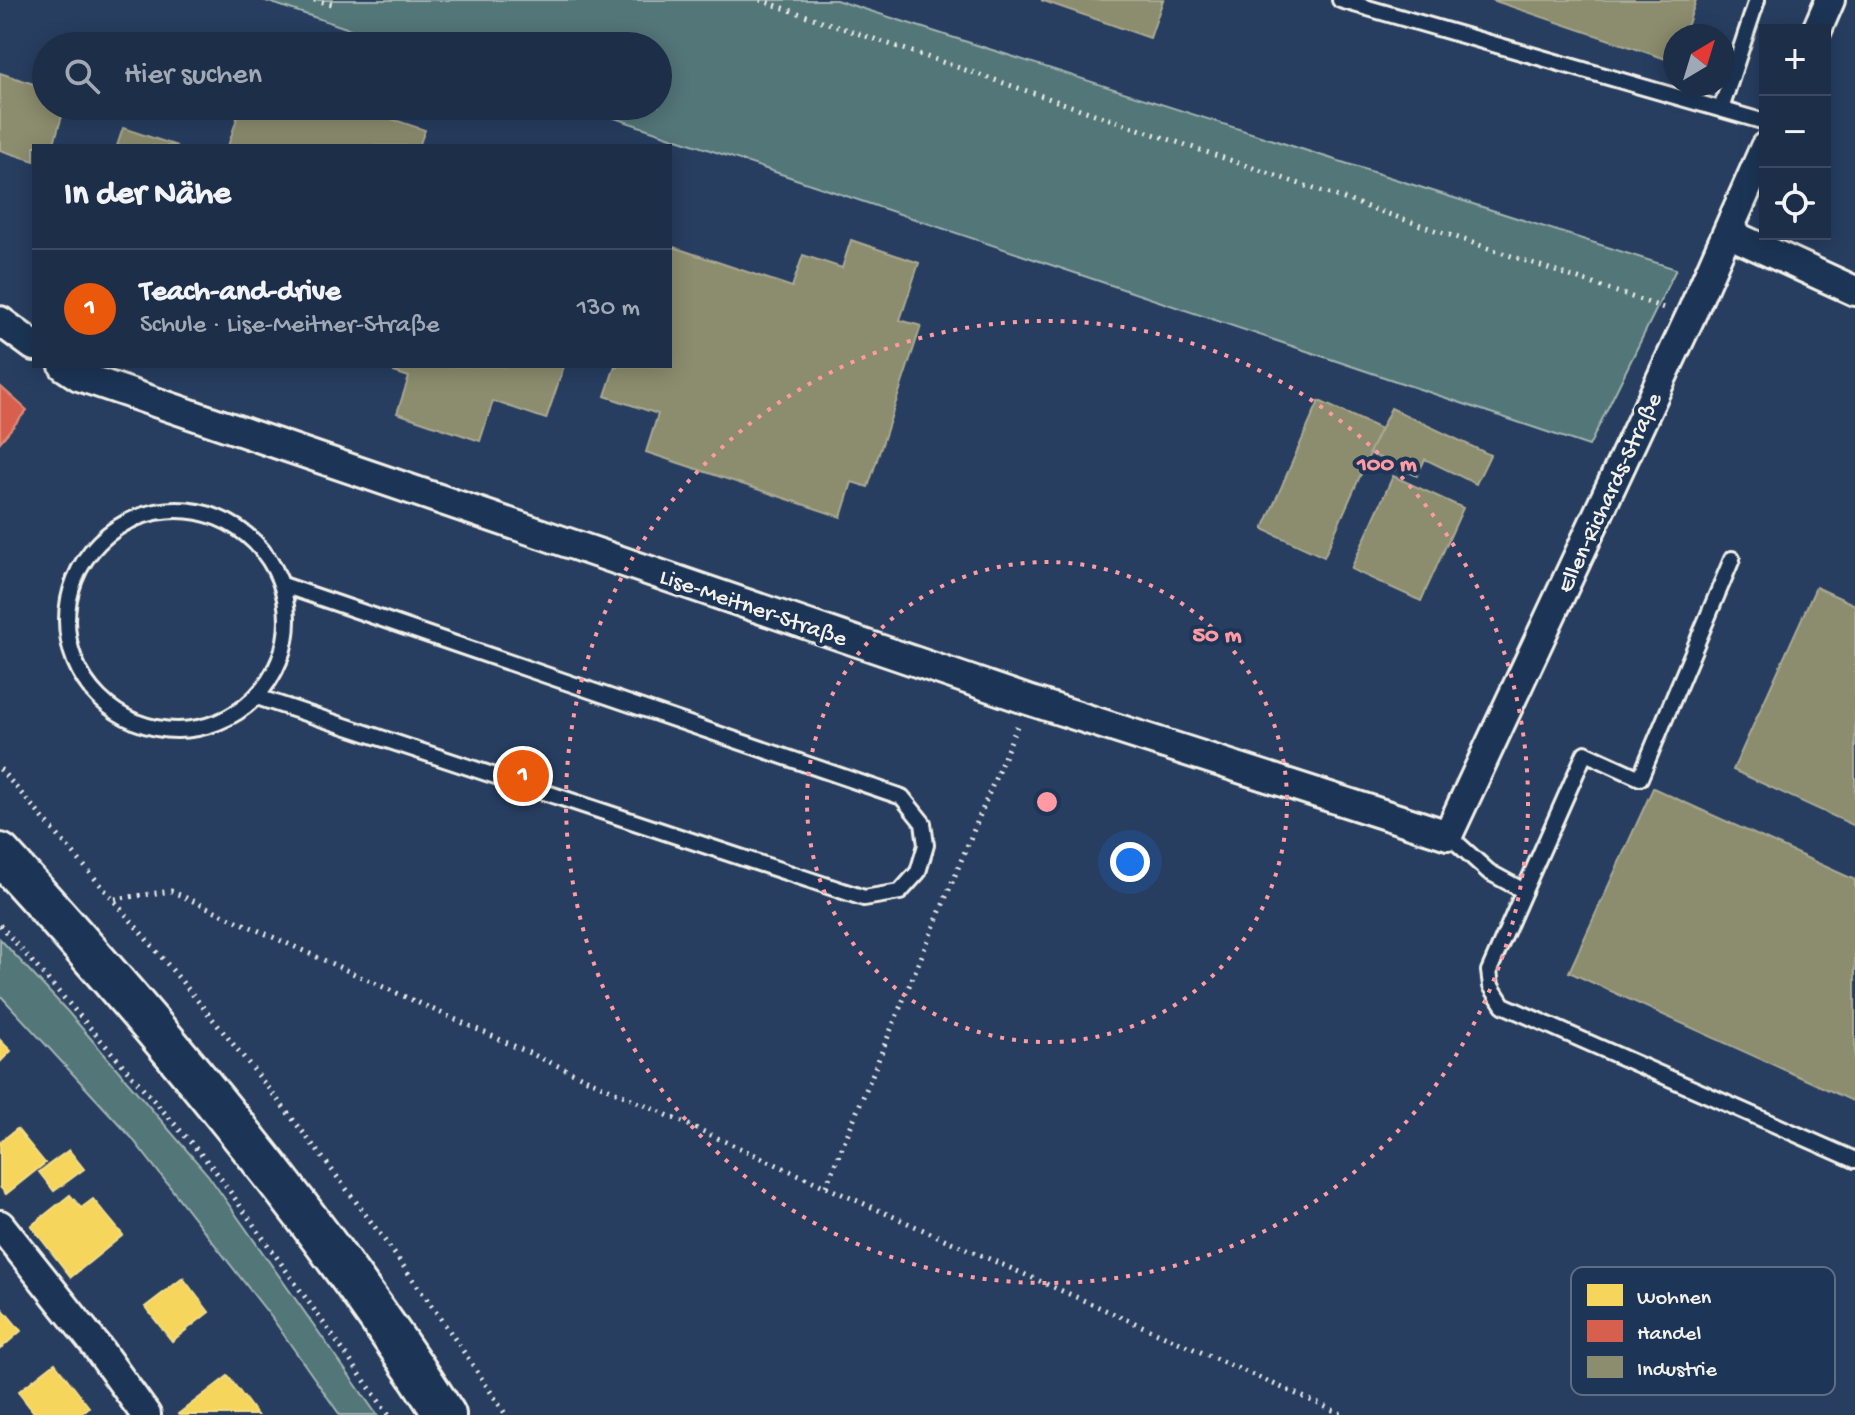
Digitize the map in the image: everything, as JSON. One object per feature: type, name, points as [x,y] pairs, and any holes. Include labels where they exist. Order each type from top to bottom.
[{"type":"main road","points":[[0,854],[135,1006],[235,1126],[340,1262],[445,1415]]},
{"type":"street","points":[[1820,24],[1830,0]]},
{"type":"street","name":"Ellen-Richards-Straße","points":[[1448,835],[1690,317],[1759,161]]},
{"type":"street","points":[[1728,233],[1855,291]]},
{"type":"street","points":[[0,321],[32,345]]},
{"type":"street","name":"Lise-Meitner-Straße","points":[[67,368],[109,387],[1028,700],[1448,835]]},
{"type":"street","points":[[0,1225],[97,1347],[146,1415]]},
{"type":"lane","points":[[1340,0],[1759,120]]},
{"type":"lane","points":[[1721,109],[1757,0]]},
{"type":"lane","points":[[168,508],[205,512],[239,527],[266,553],[283,585],[288,615],[286,645],[275,673],[257,697],[228,719],[194,730],[159,730],[125,718],[96,697],[76,668],[66,633],[67,597],[79,564],[102,536],[168,508]]},
{"type":"lane","points":[[1732,559],[1640,778],[1585,753],[1489,971],[1491,986],[1503,1005],[1855,1160]]},
{"type":"lane","points":[[257,697],[864,898],[900,892],[918,872],[926,845],[923,823],[902,797],[283,585]]},
{"type":"lane","points":[[1448,835],[1489,872],[1524,891]]},
{"type":"path","points":[[314,0],[332,4],[334,0]]},
{"type":"path","points":[[760,0],[1690,317]]},
{"type":"path","points":[[826,1187],[1028,700]]},
{"type":"path","points":[[0,769],[115,899],[226,1036],[374,1227],[453,1335],[506,1415]]},
{"type":"path","points":[[115,899],[171,891],[826,1187],[1344,1415]]},
{"type":"path","points":[[0,925],[214,1169],[389,1415]]},
{"type":"green space","points":[[263,0],[836,0],[1676,269],[1589,446],[621,120],[672,120],[672,32],[358,32]]},
{"type":"green space","points":[[0,939],[68,1012],[208,1175],[377,1415],[340,1415],[272,1318],[131,1137],[0,995]]},
{"type":"building: Wohnen","points":[[0,1040],[11,1051],[0,1062]]},
{"type":"building: Wohnen","points":[[17,1129],[45,1163],[6,1194],[0,1187],[0,1142]]},
{"type":"building: Wohnen","points":[[69,1150],[84,1169],[54,1191],[39,1172]]},
{"type":"building: Wohnen","points":[[70,1195],[81,1208],[93,1199],[123,1235],[71,1277],[31,1226]]},
{"type":"building: Wohnen","points":[[183,1278],[209,1312],[172,1341],[145,1307]]},
{"type":"building: Wohnen","points":[[0,1306],[21,1331],[0,1349]]},
{"type":"building: Wohnen","points":[[55,1363],[89,1407],[80,1415],[36,1415],[18,1392]]},
{"type":"building: Wohnen","points":[[228,1376],[257,1415],[178,1414]]},
{"type":"building: Handel","points":[[0,386],[27,410],[0,442]]},
{"type":"building: Industrie","points":[[1041,0],[1163,0],[1150,38]]},
{"type":"building: Industrie","points":[[1492,0],[1696,0],[1688,24],[1663,24],[1663,58]]},
{"type":"building: Industrie","points":[[0,73],[32,83],[32,120],[61,120],[54,144],[32,144],[32,160],[0,150]]},
{"type":"building: Industrie","points":[[236,120],[395,120],[425,130],[420,144],[229,144]]},
{"type":"building: Industrie","points":[[123,128],[171,144],[118,144]]},
{"type":"building: Industrie","points":[[851,240],[919,263],[900,320],[921,326],[868,487],[852,482],[841,517],[646,452],[658,414],[605,396],[614,368],[672,368],[672,247],[792,287],[803,255],[842,268]]},
{"type":"building: Industrie","points":[[395,368],[563,368],[546,419],[493,401],[480,441],[397,413],[409,377],[394,372]]},
{"type":"building: Industrie","points":[[1319,401],[1381,429],[1324,557],[1263,529]]},
{"type":"building: Industrie","points":[[1391,408],[1490,455],[1476,484],[1425,459],[1417,476],[1369,453]]},
{"type":"building: Industrie","points":[[1393,476],[1463,508],[1421,601],[1351,569]]},
{"type":"building: Industrie","points":[[1816,587],[1855,605],[1855,826],[1733,770]]},
{"type":"building: Industrie","points":[[1653,788],[1855,880],[1855,1102],[1569,972]]},
{"type":"place","name":"Teach-and-drive","points":[[523,776]]}]
